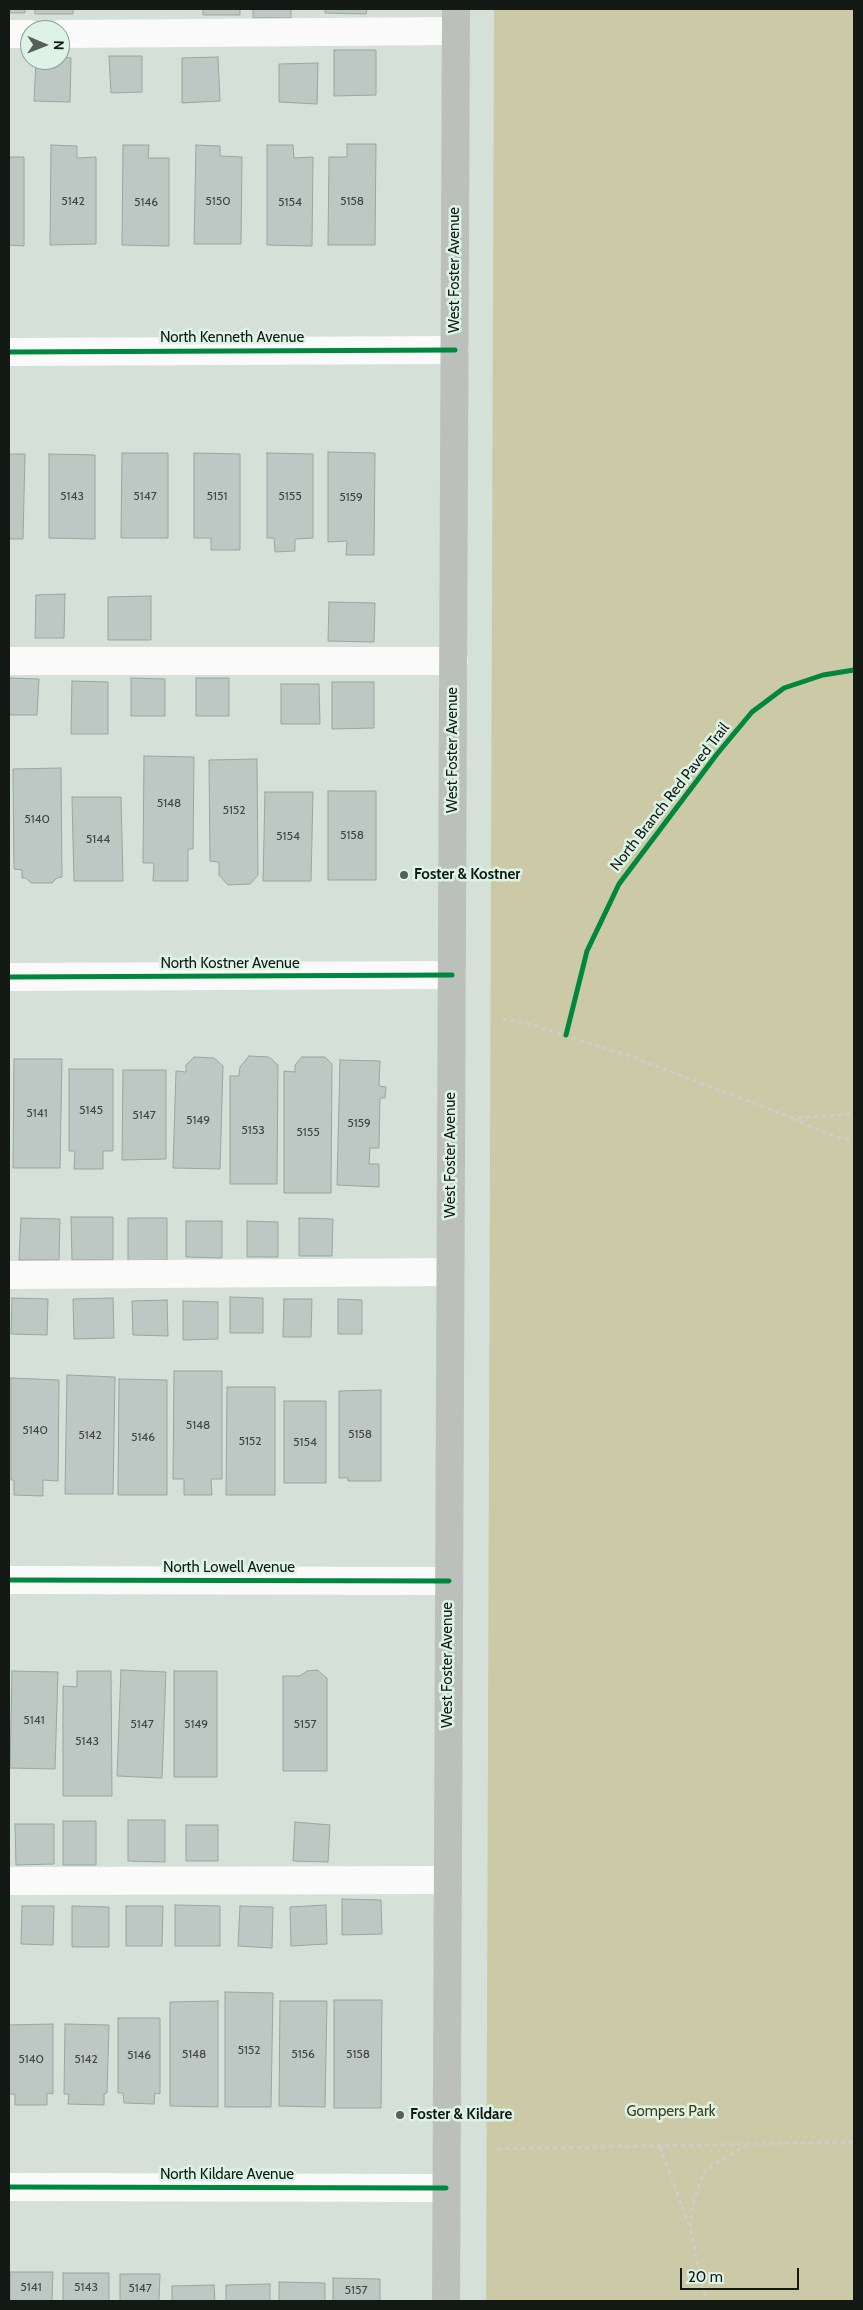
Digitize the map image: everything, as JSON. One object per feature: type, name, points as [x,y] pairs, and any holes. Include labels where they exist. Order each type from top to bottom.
[{"type":"main road","name":"West Foster Avenue","points":[[446,2301],[456,20]]},
{"type":"street","points":[[70,34],[456,20]]},
{"type":"street","name":"North Kenneth Avenue","points":[[9,352],[455,350]]},
{"type":"street","points":[[9,661],[454,661]]},
{"type":"street","name":"North Kostner Avenue","points":[[9,977],[452,975]]},
{"type":"street","points":[[9,1275],[450,1272]]},
{"type":"street","name":"North Lowell Avenue","points":[[9,1580],[449,1581]]},
{"type":"street","points":[[9,1881],[448,1880]]},
{"type":"street","name":"North Kildare Avenue","points":[[9,2187],[446,2188]]},
{"type":"path","points":[[503,1019],[567,1032],[792,1118],[836,1137],[854,1141]]},
{"type":"path","points":[[792,1118],[854,1114]]},
{"type":"path","points":[[497,2149],[854,2142]]},
{"type":"path","points":[[690,2228],[694,2199],[704,2170],[750,2144]]},
{"type":"path","points":[[660,2147],[690,2228],[706,2301]]},
{"type":"green space","name":"Gompers Park","points":[[494,9],[854,9],[854,2301],[486,2301]]},
{"type":"building","points":[[9,9],[25,9],[25,13],[9,13]]},
{"type":"building","points":[[35,9],[73,9],[73,14],[35,14]]},
{"type":"building","points":[[203,9],[240,9],[240,15],[203,15]]},
{"type":"building","points":[[253,9],[291,9],[291,18],[253,18]]},
{"type":"building","points":[[325,9],[367,9],[366,14],[325,13]]},
{"type":"building","points":[[334,50],[376,50],[376,95],[334,96]]},
{"type":"building","points":[[109,56],[142,56],[142,92],[111,93]]},
{"type":"building","points":[[218,57],[220,101],[182,103],[182,58]]},
{"type":"building","points":[[71,58],[70,102],[34,101],[36,70],[70,70]]},
{"type":"building","points":[[318,63],[317,104],[279,102],[279,64]]},
{"type":"building","points":[[347,144],[376,144],[375,245],[328,245],[329,157],[347,157]]},
{"type":"building","points":[[51,145],[77,146],[77,158],[96,157],[96,244],[50,245]]},
{"type":"building","points":[[123,145],[149,145],[148,158],[169,158],[169,246],[122,245]]},
{"type":"building","points":[[196,145],[220,146],[220,156],[242,157],[241,244],[194,244]]},
{"type":"building","points":[[267,145],[293,145],[294,158],[313,157],[312,246],[267,245]]},
{"type":"building","points":[[9,157],[24,157],[24,246],[9,245]]},
{"type":"building","points":[[328,452],[375,453],[374,555],[346,555],[347,541],[328,542]]},
{"type":"building","points":[[122,453],[168,453],[168,538],[121,538]]},
{"type":"building","points":[[194,453],[240,454],[240,550],[211,550],[211,538],[194,538]]},
{"type":"building","points":[[267,453],[313,454],[313,538],[295,539],[295,551],[275,552],[274,538],[267,538]]},
{"type":"building","points":[[9,454],[25,454],[23,539],[9,539]]},
{"type":"building","points":[[49,454],[95,455],[95,539],[49,538]]},
{"type":"building","points":[[65,594],[64,638],[35,638],[36,595]]},
{"type":"building","points":[[151,596],[151,640],[108,640],[108,597]]},
{"type":"building","points":[[329,602],[375,603],[374,642],[328,641]]},
{"type":"building","points":[[9,678],[39,679],[37,715],[9,715]]},
{"type":"building","points":[[131,678],[165,679],[165,716],[131,716]]},
{"type":"building","points":[[196,678],[229,678],[229,716],[196,716]]},
{"type":"building","points":[[72,681],[108,682],[108,734],[71,734]]},
{"type":"building","points":[[332,682],[374,682],[374,728],[332,729]]},
{"type":"building","points":[[281,684],[319,684],[320,724],[281,724]]},
{"type":"building","points":[[144,756],[194,757],[193,849],[188,849],[188,881],[153,881],[154,863],[143,863]]},
{"type":"building","points":[[257,759],[258,875],[250,884],[228,885],[219,875],[219,862],[210,861],[209,760]]},
{"type":"building","points":[[61,768],[62,877],[57,878],[52,883],[31,883],[26,878],[22,878],[22,870],[14,869],[13,769]]},
{"type":"building","points":[[328,791],[376,791],[376,880],[328,880]]},
{"type":"building","points":[[265,792],[313,792],[311,881],[263,881]]},
{"type":"building","points":[[72,797],[121,797],[123,881],[74,881]]},
{"type":"building","points":[[249,1056],[269,1057],[278,1065],[277,1184],[230,1184],[230,1076],[239,1076],[240,1067]]},
{"type":"building","points":[[194,1057],[214,1058],[223,1066],[220,1169],[173,1168],[176,1071],[186,1072],[186,1065]]},
{"type":"building","points":[[302,1057],[325,1057],[332,1064],[331,1193],[284,1193],[284,1071],[295,1072],[295,1065]]},
{"type":"building","points":[[14,1059],[62,1059],[60,1168],[13,1168]]},
{"type":"building","points":[[340,1060],[380,1061],[379,1086],[386,1087],[385,1098],[380,1098],[379,1148],[370,1148],[369,1164],[379,1164],[379,1187],[337,1185]]},
{"type":"building","points":[[69,1069],[113,1069],[113,1151],[103,1151],[103,1169],[74,1169],[75,1151],[69,1151]]},
{"type":"building","points":[[123,1070],[166,1070],[166,1159],[122,1160]]},
{"type":"building","points":[[71,1217],[113,1217],[113,1260],[72,1260]]},
{"type":"building","points":[[21,1218],[60,1219],[59,1260],[19,1260]]},
{"type":"building","points":[[128,1218],[167,1218],[167,1260],[128,1261]]},
{"type":"building","points":[[299,1218],[333,1219],[332,1256],[299,1256]]},
{"type":"building","points":[[186,1221],[222,1221],[222,1258],[186,1257]]},
{"type":"building","points":[[247,1221],[278,1222],[278,1257],[247,1257]]},
{"type":"building","points":[[230,1297],[263,1298],[263,1333],[230,1333]]},
{"type":"building","points":[[12,1298],[48,1299],[47,1335],[11,1334]]},
{"type":"building","points":[[113,1298],[114,1338],[74,1339],[73,1299]]},
{"type":"building","points":[[284,1299],[312,1299],[311,1337],[283,1337]]},
{"type":"building","points":[[338,1299],[362,1300],[362,1334],[338,1334]]},
{"type":"building","points":[[167,1300],[168,1336],[133,1335],[132,1301]]},
{"type":"building","points":[[183,1301],[218,1302],[218,1339],[183,1340]]},
{"type":"building","points":[[174,1371],[222,1371],[222,1479],[211,1479],[212,1495],[184,1495],[184,1479],[173,1479]]},
{"type":"building","points":[[67,1375],[115,1377],[113,1494],[65,1494]]},
{"type":"building","points":[[11,1378],[59,1380],[58,1481],[43,1480],[43,1496],[14,1495],[14,1480],[11,1480]]},
{"type":"building","points":[[119,1379],[167,1380],[167,1495],[118,1495]]},
{"type":"building","points":[[227,1387],[275,1387],[275,1495],[226,1495]]},
{"type":"building","points":[[381,1390],[381,1481],[348,1481],[348,1478],[339,1478],[339,1391]]},
{"type":"building","points":[[284,1401],[326,1401],[326,1483],[284,1483]]},
{"type":"building","points":[[121,1670],[166,1672],[162,1778],[117,1776]]},
{"type":"building","points":[[317,1670],[327,1678],[327,1771],[283,1771],[283,1676],[300,1676],[307,1671]]},
{"type":"building","points":[[12,1671],[58,1672],[55,1769],[10,1768]]},
{"type":"building","points":[[77,1671],[111,1671],[112,1796],[63,1796],[63,1686],[77,1687]]},
{"type":"building","points":[[174,1671],[217,1671],[217,1777],[174,1777]]},
{"type":"building","points":[[128,1820],[165,1820],[165,1862],[128,1861]]},
{"type":"building","points":[[63,1821],[96,1821],[96,1865],[63,1865]]},
{"type":"building","points":[[295,1822],[330,1825],[328,1862],[293,1861]]},
{"type":"building","points":[[15,1824],[54,1824],[54,1864],[16,1865]]},
{"type":"building","points":[[186,1825],[218,1825],[218,1861],[186,1861]]},
{"type":"building","points":[[342,1899],[381,1900],[382,1934],[342,1935]]},
{"type":"building","points":[[175,1905],[220,1906],[220,1946],[175,1946]]},
{"type":"building","points":[[326,1905],[327,1944],[291,1946],[290,1907]]},
{"type":"building","points":[[22,1906],[54,1906],[53,1945],[21,1944]]},
{"type":"building","points":[[72,1906],[109,1907],[109,1947],[72,1947]]},
{"type":"building","points":[[126,1906],[163,1906],[162,1946],[126,1946]]},
{"type":"building","points":[[240,1906],[273,1907],[272,1948],[238,1946]]},
{"type":"building","points":[[225,1992],[273,1993],[271,2107],[225,2107]]},
{"type":"building","points":[[334,2000],[382,2000],[381,2108],[334,2108]]},
{"type":"building","points":[[218,2001],[218,2107],[170,2106],[170,2002]]},
{"type":"building","points":[[280,2001],[327,2001],[325,2107],[279,2106]]},
{"type":"building","points":[[118,2018],[160,2018],[160,2094],[155,2093],[154,2104],[124,2103],[123,2093],[118,2093]]},
{"type":"building","points":[[53,2024],[53,2094],[47,2093],[47,2105],[15,2105],[15,2094],[9,2094],[9,2025]]},
{"type":"building","points":[[65,2024],[109,2025],[107,2093],[104,2094],[104,2105],[68,2104],[69,2094],[64,2094]]},
{"type":"building","points":[[10,2272],[53,2272],[52,2301],[10,2301]]},
{"type":"building","points":[[63,2273],[109,2273],[109,2301],[63,2301]]},
{"type":"building","points":[[120,2274],[160,2274],[159,2301],[120,2301]]},
{"type":"building","points":[[333,2278],[380,2279],[380,2301],[333,2301]]},
{"type":"building","points":[[279,2282],[325,2283],[325,2301],[279,2301]]},
{"type":"building","points":[[270,2284],[270,2301],[226,2301],[226,2285]]},
{"type":"building","points":[[214,2285],[215,2301],[172,2301],[172,2286]]},
{"type":"cycle path","points":[[9,352],[455,350]]},
{"type":"cycle path","name":"North Branch Red Paved Trail","points":[[566,1035],[587,951],[619,884],[717,754],[752,712],[784,688],[823,675],[854,670]]},
{"type":"cycle path","points":[[9,977],[452,975]]},
{"type":"cycle path","points":[[9,1580],[449,1581]]},
{"type":"cycle path","points":[[9,2187],[446,2188]]},
{"type":"place","name":"Foster & Kostner","points":[[404,875]]},
{"type":"place","name":"Foster & Kildare","points":[[400,2115]]}]
